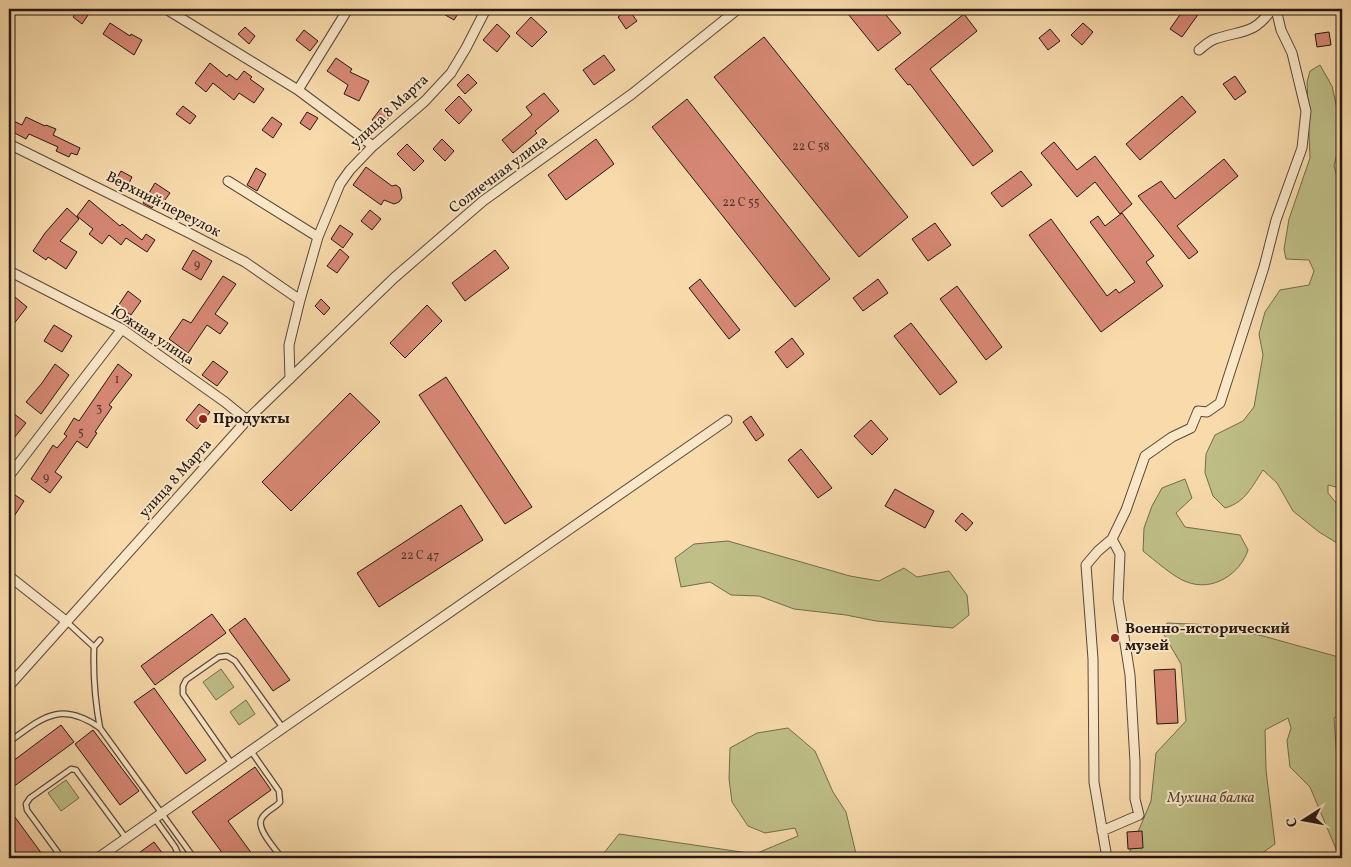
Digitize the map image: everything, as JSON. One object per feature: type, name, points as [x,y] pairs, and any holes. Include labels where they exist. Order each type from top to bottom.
[{"type":"street","points":[[166,9],[298,90],[373,146]]},
{"type":"street","points":[[298,90],[348,9]]},
{"type":"street","name":"улица 8 Марта","points":[[9,686],[247,420],[290,379],[289,345],[300,300],[318,238],[340,184],[350,170],[373,146],[425,101],[451,73],[486,9]]},
{"type":"street","name":"Солнечная улица","points":[[290,379],[394,278],[483,201],[632,94],[738,9]]},
{"type":"street","points":[[1199,50],[1213,39],[1244,32],[1255,27],[1272,9]]},
{"type":"street","points":[[1107,858],[1094,782],[1093,659],[1086,565],[1098,550],[1112,539],[1129,501],[1145,456],[1172,437],[1191,428],[1198,411],[1207,412],[1220,403],[1262,276],[1276,220],[1302,148],[1306,111],[1292,53],[1281,30],[1276,9]]},
{"type":"street","points":[[1341,9],[1342,13]]},
{"type":"street","name":"Верхний переулок","points":[[9,144],[237,258],[300,300]]},
{"type":"street","points":[[228,181],[318,238]]},
{"type":"street","name":"Южная улица","points":[[11,275],[122,329],[225,402],[247,420]]},
{"type":"street","points":[[9,476],[122,329]]},
{"type":"street","points":[[98,858],[727,420]]},
{"type":"street","points":[[1102,831],[1139,815],[1135,799],[1130,675],[1118,599],[1120,554],[1112,539]]},
{"type":"street","points":[[9,576],[66,621]]},
{"type":"lane","points":[[66,621],[94,647]]},
{"type":"lane","points":[[100,640],[94,647],[94,680],[100,728]]},
{"type":"lane","points":[[232,764],[183,694],[183,686],[186,680],[219,657],[227,656],[235,661],[283,728]]},
{"type":"lane","points":[[9,742],[42,718],[52,715],[64,714],[89,720],[100,728],[158,817],[180,858]]},
{"type":"lane","points":[[250,751],[280,791],[280,802],[262,816],[260,823],[282,858]]},
{"type":"lane","points":[[62,858],[27,810],[26,804],[30,798],[71,769],[76,770],[126,839]]},
{"type":"lane","points":[[158,817],[194,858]]},
{"type":"green space","points":[[1320,65],[1332,86],[1341,138],[1334,166],[1340,187],[1342,187],[1342,383],[1339,394],[1342,403],[1342,490],[1328,485],[1328,493],[1342,510],[1342,540],[1337,543],[1319,532],[1293,511],[1277,483],[1263,470],[1243,498],[1225,508],[1213,496],[1205,473],[1206,454],[1215,435],[1243,421],[1254,407],[1263,355],[1259,334],[1265,312],[1280,290],[1309,285],[1314,271],[1309,260],[1286,259],[1284,249],[1289,219],[1310,158],[1307,82],[1310,71]]},
{"type":"green space","points":[[1185,479],[1192,498],[1176,513],[1185,527],[1240,535],[1248,550],[1239,567],[1216,583],[1206,585],[1182,580],[1143,551],[1144,528],[1152,506],[1162,488]]},
{"type":"green space","points":[[728,541],[850,576],[879,581],[904,568],[917,577],[949,571],[967,595],[969,615],[953,628],[876,621],[846,615],[794,609],[759,596],[731,595],[710,582],[681,587],[675,558],[694,544]]},
{"type":"green space","name":"Мухина балка","points":[[1167,623],[1214,625],[1263,636],[1342,658],[1342,714],[1334,718],[1342,814],[1342,858],[1336,849],[1310,787],[1290,767],[1287,741],[1291,728],[1288,718],[1265,730],[1266,770],[1275,844],[1255,858],[1127,858],[1151,801],[1156,753],[1186,721],[1181,664],[1163,633]]},
{"type":"green space","points":[[221,669],[234,687],[216,700],[203,682]]},
{"type":"green space","points":[[246,700],[255,714],[239,725],[230,712]]},
{"type":"green space","points":[[788,728],[815,751],[833,792],[846,812],[857,858],[600,858],[619,834],[755,854],[798,836],[795,828],[765,833],[748,826],[732,802],[729,779],[730,748],[757,733]]},
{"type":"green space","points":[[66,780],[79,798],[61,811],[48,793]]},
{"type":"building","points":[[79,9],[92,9],[82,24],[73,17]]},
{"type":"building","points":[[435,9],[461,9],[454,20]]},
{"type":"building","points":[[628,9],[637,21],[626,29],[618,17]]},
{"type":"building","points":[[844,9],[881,9],[901,33],[878,51]]},
{"type":"building","points":[[1184,9],[1202,9],[1182,37],[1170,29]]},
{"type":"building","points":[[964,14],[977,31],[930,69],[993,151],[973,166],[910,84],[908,85],[895,69]]},
{"type":"building","points":[[531,17],[547,32],[532,47],[516,33]]},
{"type":"building","points":[[110,23],[130,36],[131,34],[142,40],[134,55],[103,34]]},
{"type":"building","points":[[1083,23],[1093,32],[1082,45],[1071,35]]},
{"type":"building","points":[[497,24],[510,36],[497,52],[483,40]]},
{"type":"building","points":[[245,27],[255,36],[249,44],[238,34]]},
{"type":"building","points":[[1050,29],[1060,41],[1048,50],[1039,38]]},
{"type":"building","points":[[304,30],[318,41],[310,51],[296,40]]},
{"type":"building","points":[[1329,32],[1331,45],[1317,47],[1315,34]]},
{"type":"building","points":[[764,37],[908,217],[859,257],[714,77]]},
{"type":"building","points":[[604,55],[615,70],[594,85],[583,70]]},
{"type":"building","points":[[336,58],[352,69],[350,72],[369,81],[359,101],[344,94],[348,85],[327,71]]},
{"type":"building","points":[[210,63],[227,77],[229,74],[237,80],[244,71],[252,77],[250,79],[264,89],[254,103],[239,93],[234,100],[213,83],[206,92],[195,83]]},
{"type":"building","points":[[468,74],[477,83],[465,94],[457,85]]},
{"type":"building","points":[[1235,76],[1246,92],[1235,100],[1223,84]]},
{"type":"building","points":[[544,93],[559,111],[513,153],[502,140],[532,115],[526,107]]},
{"type":"building","points":[[459,96],[472,110],[459,124],[445,110]]},
{"type":"building","points":[[1182,96],[1196,112],[1140,160],[1126,144]]},
{"type":"building","points":[[687,99],[830,279],[795,307],[652,127]]},
{"type":"building","points":[[183,106],[196,116],[190,124],[176,114]]},
{"type":"building","points":[[381,108],[390,116],[382,127],[372,120]]},
{"type":"building","points":[[307,112],[318,118],[310,130],[300,123]]},
{"type":"building","points":[[26,117],[56,129],[53,135],[80,148],[77,155],[71,153],[69,157],[56,151],[58,147],[29,134],[26,139],[9,130],[9,119],[22,125]]},
{"type":"building","points":[[272,117],[282,124],[273,138],[262,130]]},
{"type":"building","points":[[442,139],[454,151],[445,161],[433,149]]},
{"type":"building","points":[[596,139],[614,164],[566,200],[548,175]]},
{"type":"building","points":[[1054,142],[1077,170],[1095,156],[1132,204],[1120,214],[1095,182],[1077,197],[1041,153]]},
{"type":"building","points":[[407,144],[424,161],[414,171],[397,154]]},
{"type":"building","points":[[1224,159],[1238,176],[1177,226],[1198,252],[1189,259],[1138,196],[1161,181],[1175,199]]},
{"type":"building","points":[[366,167],[392,186],[396,185],[400,188],[402,198],[399,202],[394,204],[384,200],[381,205],[353,185]]},
{"type":"building","points":[[256,168],[266,174],[257,191],[247,185]]},
{"type":"building","points":[[121,171],[132,177],[126,189],[114,183]]},
{"type":"building","points":[[1021,171],[1032,185],[1002,207],[991,193]]},
{"type":"building","points":[[155,183],[170,193],[162,204],[157,200],[152,208],[143,203]]},
{"type":"building","points":[[89,200],[120,226],[122,224],[142,240],[146,234],[155,240],[147,252],[126,238],[121,245],[109,235],[102,244],[89,234],[93,229],[77,216]]},
{"type":"building","points":[[67,208],[79,219],[60,241],[77,252],[66,269],[48,257],[46,260],[33,251],[45,233]]},
{"type":"building","points":[[370,210],[381,219],[372,230],[361,221]]},
{"type":"building","points":[[1122,213],[1154,256],[1146,262],[1163,286],[1101,332],[1029,235],[1051,219],[1107,296],[1116,289],[1119,293],[1135,282],[1090,222],[1098,216],[1105,226]]},
{"type":"building","points":[[935,223],[951,245],[928,261],[912,239]]},
{"type":"building","points":[[340,225],[353,234],[343,248],[331,239]]},
{"type":"building","points":[[340,249],[349,257],[337,273],[327,266]]},
{"type":"building","points":[[193,250],[212,261],[201,280],[182,269]]},
{"type":"building","points":[[495,250],[509,268],[465,301],[452,283]]},
{"type":"building","points":[[223,276],[236,284],[215,314],[228,323],[220,334],[207,325],[188,353],[169,339],[183,319],[191,323]]},
{"type":"building","points":[[700,279],[740,330],[729,339],[689,288]]},
{"type":"building","points":[[878,279],[888,293],[863,311],[853,298]]},
{"type":"building","points":[[957,286],[1002,347],[986,360],[940,299]]},
{"type":"building","points":[[128,291],[141,301],[131,315],[118,306]]},
{"type":"building","points":[[15,297],[27,307],[9,330],[9,306]]},
{"type":"building","points":[[321,299],[330,308],[324,315],[315,306]]},
{"type":"building","points":[[427,305],[442,321],[405,358],[390,343]]},
{"type":"building","points":[[911,323],[957,382],[940,395],[894,336]]},
{"type":"building","points":[[54,325],[72,336],[62,352],[44,341]]},
{"type":"building","points":[[792,338],[804,354],[787,368],[775,352]]},
{"type":"building","points":[[213,361],[228,372],[217,386],[202,375]]},
{"type":"building","points":[[55,364],[69,375],[41,414],[26,402]]},
{"type":"building","points":[[118,364],[132,375],[109,405],[112,407],[87,448],[77,441],[55,472],[62,477],[50,493],[31,479],[53,445],[57,448],[67,436],[64,434],[74,418],[79,421]]},
{"type":"building","points":[[446,377],[532,507],[505,524],[419,395]]},
{"type":"building","points":[[350,393],[380,422],[291,511],[262,482]]},
{"type":"building","points":[[199,404],[210,412],[197,429],[186,420]]},
{"type":"building","points":[[9,410],[26,423],[14,438],[9,434]]},
{"type":"building","points":[[751,416],[764,435],[756,441],[743,422]]},
{"type":"building","points":[[871,420],[888,439],[872,455],[854,436]]},
{"type":"building","points":[[801,449],[832,488],[818,498],[788,460]]},
{"type":"building","points":[[895,489],[934,511],[925,528],[885,506]]},
{"type":"building","points":[[9,491],[24,501],[9,524]]},
{"type":"building","points":[[461,505],[483,540],[379,607],[357,573]]},
{"type":"building","points":[[962,513],[973,523],[966,531],[955,521]]},
{"type":"building","points":[[212,614],[226,633],[155,685],[141,666]]},
{"type":"building","points":[[245,618],[290,680],[273,691],[229,630]]},
{"type":"building","points":[[1175,669],[1178,723],[1157,724],[1154,670]]},
{"type":"building","points":[[154,688],[206,760],[186,774],[134,702]]},
{"type":"building","points":[[61,725],[74,742],[9,790],[9,764]]},
{"type":"building","points":[[93,730],[139,791],[120,805],[75,744]]},
{"type":"building","points":[[255,767],[271,790],[228,821],[255,858],[226,858],[192,812]]},
{"type":"building","points":[[9,809],[45,858],[20,858],[9,843]]},
{"type":"building","points":[[1142,831],[1143,848],[1128,849],[1127,832]]},
{"type":"building","points":[[154,842],[166,858],[132,858]]},
{"type":"place","name":"Продукты","points":[[203,419]]},
{"type":"place","name":"Военно-исторический музей","points":[[1115,638]]}]
